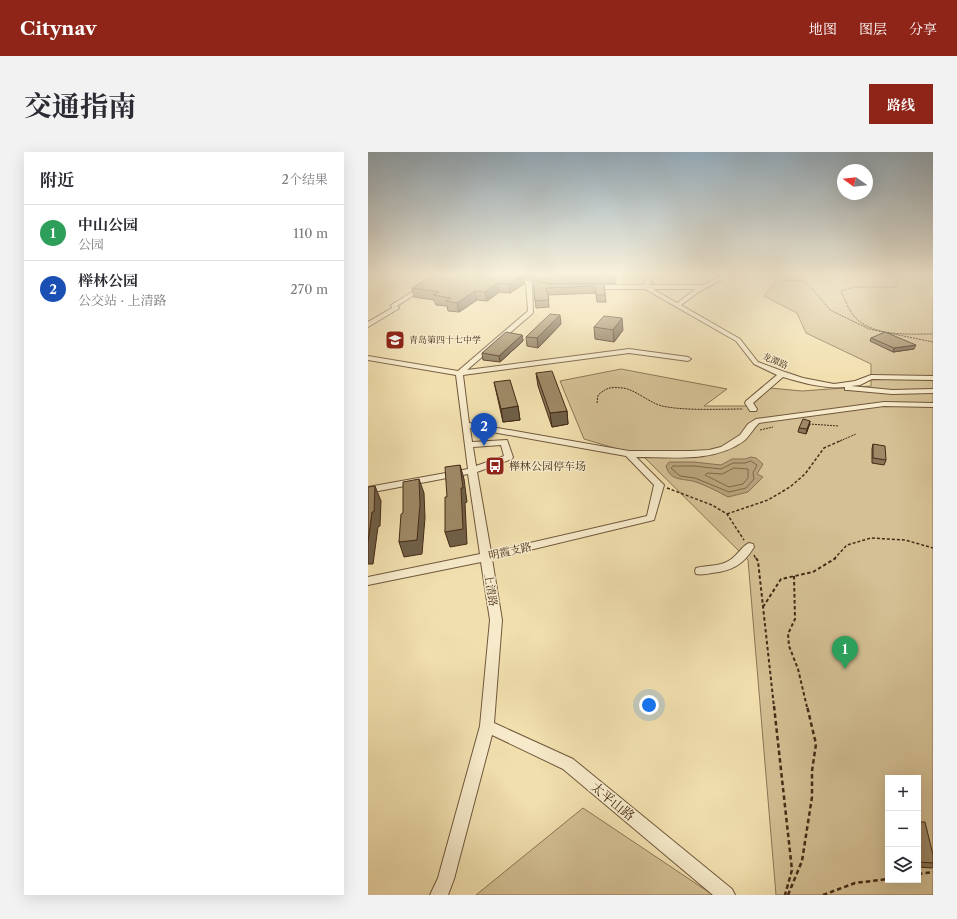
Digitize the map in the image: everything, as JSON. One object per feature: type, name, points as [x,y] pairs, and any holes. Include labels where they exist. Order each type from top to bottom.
[{"type":"street","points":[[368,325],[395,309]]},
{"type":"street","points":[[459,374],[531,312],[531,309]]},
{"type":"street","name":"龙潭路","points":[[683,309],[738,340],[756,364],[802,380],[834,386]]},
{"type":"street","points":[[368,358],[459,374],[629,351],[688,359]]},
{"type":"street","name":"上清路","points":[[439,895],[446,879],[487,726],[496,620],[468,445],[459,374]]},
{"type":"street","points":[[753,408],[749,403],[782,374]]},
{"type":"street","points":[[834,386],[857,383],[871,378],[933,378]]},
{"type":"street","points":[[834,386],[892,392],[933,391]]},
{"type":"street","points":[[465,425],[629,454],[692,454],[709,453],[724,449],[743,437],[756,421],[884,404],[933,404]]},
{"type":"street","points":[[368,490],[472,471],[509,457],[504,442],[468,445]]},
{"type":"street","points":[[629,454],[659,485]]},
{"type":"street","name":"明霞支路","points":[[368,582],[486,557],[651,518],[659,485]]},
{"type":"street","points":[[700,571],[726,567],[741,559],[748,547]]},
{"type":"street","name":"太平山路","points":[[487,726],[568,764],[726,895]]},
{"type":"path","points":[[829,309],[869,329],[933,342]]},
{"type":"path","points":[[850,309],[854,316],[872,327],[896,334],[933,334]]},
{"type":"path","points":[[597,403],[598,395],[609,386],[626,388],[649,401],[663,406],[702,409],[753,408]]},
{"type":"path","points":[[807,424],[839,426]]},
{"type":"path","points":[[746,432],[776,426]]},
{"type":"path","points":[[727,514],[768,500],[790,487],[806,474],[824,448],[856,434]]},
{"type":"path","points":[[659,485],[712,505],[727,514],[758,561],[792,870],[787,895]]},
{"type":"path","points":[[763,607],[781,579],[814,572],[838,556],[847,545],[871,538],[905,540],[933,548]]},
{"type":"path","points":[[787,895],[802,861],[812,797],[812,771],[816,744],[798,669],[789,646],[788,634],[795,619],[794,576]]},
{"type":"path","points":[[921,874],[933,872]]},
{"type":"path","points":[[823,895],[855,883],[885,879]]},
{"type":"shaded area","points":[[789,309],[933,309],[933,895],[776,895],[748,560],[644,457],[584,439],[560,381],[621,369],[727,389],[704,406],[751,406],[770,388],[802,391],[871,386],[871,364],[806,333],[797,313]]},
{"type":"shaded area","points":[[583,808],[713,895],[476,895]]},
{"type":"water","points":[[751,457],[756,458],[763,464],[757,474],[763,477],[748,492],[728,497],[696,482],[674,477],[668,471],[666,466],[669,462],[694,462],[721,465],[732,459],[745,459]]},
{"type":"building","points":[[550,314],[560,315],[537,338],[526,337]]},
{"type":"building","points":[[604,316],[622,318],[613,330],[594,327]]},
{"type":"building","points":[[506,332],[522,335],[499,356],[482,353]]},
{"type":"building","points":[[885,332],[916,345],[894,348],[871,338]]},
{"type":"building","points":[[552,371],[567,411],[550,413],[536,373]]},
{"type":"building","points":[[510,380],[518,406],[501,409],[494,382]]},
{"type":"building","points":[[803,419],[810,421],[807,429],[799,428]]},
{"type":"building","points":[[873,444],[885,446],[886,460],[873,458]]},
{"type":"building","points":[[460,465],[463,488],[461,488],[463,529],[445,532],[445,497],[447,497],[445,467]]},
{"type":"building","points":[[419,479],[420,504],[417,540],[399,542],[401,514],[403,513],[403,482]]},
{"type":"building","points":[[375,486],[374,512],[372,512],[368,542],[368,487]]},
{"type":"building","points":[[921,822],[925,822],[933,855],[933,863],[921,862]]},
{"type":"place","name":"青岛第四十七中学","points":[[395,340]]},
{"type":"place","name":"榉林公园","points":[[484,446]]},
{"type":"place","name":"榉林公园停车场","points":[[495,466]]},
{"type":"place","name":"中山公园","points":[[845,669]]}]
